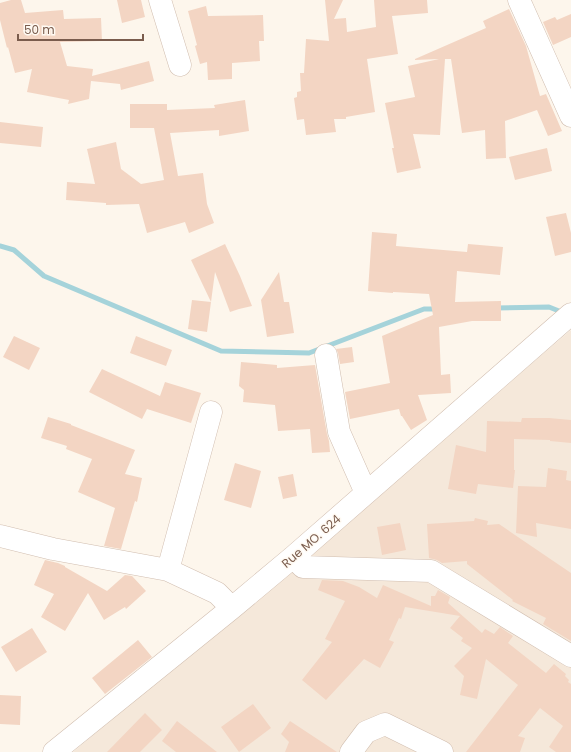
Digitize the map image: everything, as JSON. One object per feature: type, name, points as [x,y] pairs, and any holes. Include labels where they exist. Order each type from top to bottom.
[{"type":"street","points":[[160,0],[180,65]]},
{"type":"street","points":[[519,0],[571,116]]},
{"type":"street","name":"Rue MO. 624","points":[[54,752],[232,608],[566,318]]},
{"type":"street","points":[[326,355],[339,432],[366,493]]},
{"type":"street","points":[[168,570],[211,412]]},
{"type":"street","points":[[0,536],[53,549],[168,570],[217,593],[232,608]]},
{"type":"street","points":[[293,556],[303,567],[431,571],[571,656]]},
{"type":"street","points":[[351,752],[366,732],[385,724],[442,752]]},
{"type":"shaded area","points":[[571,330],[571,752],[73,752]]},
{"type":"building","points":[[11,0],[21,0],[25,13],[63,10],[64,19],[101,18],[102,41],[60,42],[67,66],[93,69],[92,76],[149,61],[154,81],[121,90],[120,84],[91,81],[89,99],[68,104],[69,100],[27,92],[32,69],[15,73],[0,20],[0,3]]},
{"type":"building","points":[[117,0],[141,0],[145,17],[122,23]]},
{"type":"building","points":[[325,0],[343,0],[334,19],[346,18],[347,32],[376,27],[374,0],[427,0],[428,13],[392,16],[398,54],[367,59],[375,112],[346,117],[346,119],[334,119],[336,132],[306,135],[304,119],[297,120],[294,98],[297,97],[297,92],[301,91],[300,73],[304,73],[306,39],[329,41]]},
{"type":"building","points":[[206,6],[208,16],[263,15],[264,41],[259,41],[260,61],[232,63],[232,79],[208,80],[207,62],[200,64],[195,46],[197,45],[188,11]]},
{"type":"building","points":[[509,9],[526,46],[540,96],[546,94],[562,131],[548,136],[537,110],[505,121],[506,158],[486,159],[485,130],[462,133],[451,59],[445,59],[440,135],[413,134],[421,168],[397,173],[392,148],[394,148],[385,103],[415,97],[408,66],[439,59],[415,60],[486,28],[483,21]]},
{"type":"building","points":[[571,14],[571,37],[553,45],[543,22],[555,17],[557,20]]},
{"type":"building","points":[[245,100],[249,131],[219,136],[219,130],[170,133],[178,176],[203,173],[207,204],[214,223],[189,233],[185,222],[147,233],[139,204],[106,205],[106,203],[66,200],[67,182],[95,184],[87,149],[116,142],[121,169],[141,184],[164,180],[154,128],[130,128],[130,104],[167,104],[167,110],[215,108],[214,105]]},
{"type":"building","points":[[0,122],[43,127],[41,147],[0,143]]},
{"type":"building","points":[[547,148],[552,171],[515,180],[509,157]]},
{"type":"building","points":[[566,213],[571,233],[571,252],[555,256],[546,217]]},
{"type":"building","points":[[372,232],[397,234],[396,246],[467,252],[468,244],[503,247],[500,275],[457,271],[455,302],[501,301],[501,321],[472,321],[439,327],[441,375],[450,374],[451,393],[418,395],[427,420],[411,430],[401,416],[399,409],[350,419],[345,392],[390,383],[382,336],[433,315],[429,294],[368,291]]},
{"type":"building","points":[[225,244],[252,306],[230,312],[215,272],[211,302],[191,260]]},
{"type":"building","points":[[279,272],[284,302],[289,302],[294,333],[267,337],[261,300]]},
{"type":"building","points":[[192,300],[211,302],[207,332],[188,329]]},
{"type":"building","points":[[14,336],[40,348],[29,370],[3,357]]},
{"type":"building","points":[[136,336],[172,350],[166,366],[130,353]]},
{"type":"building","points":[[352,347],[354,362],[340,364],[336,349]]},
{"type":"building","points":[[241,362],[277,365],[277,368],[315,365],[330,452],[312,453],[310,429],[278,431],[275,405],[243,402],[244,390],[239,386]]},
{"type":"building","points":[[102,369],[160,396],[165,382],[201,393],[191,423],[147,409],[142,419],[89,392]]},
{"type":"building","points":[[48,417],[71,424],[135,450],[125,474],[142,478],[137,502],[135,501],[121,549],[104,546],[115,508],[78,492],[92,459],[66,449],[67,446],[41,438]]},
{"type":"building","points":[[522,418],[571,420],[571,443],[550,440],[514,439],[515,470],[513,488],[478,484],[476,494],[448,489],[456,445],[486,452],[487,421],[521,422]]},
{"type":"building","points":[[235,463],[261,471],[251,508],[224,500]]},
{"type":"building","points":[[548,468],[567,471],[566,480],[571,481],[571,529],[536,523],[537,537],[516,533],[518,486],[546,487]]},
{"type":"building","points":[[293,474],[297,496],[283,499],[278,477]]},
{"type":"building","points":[[475,518],[488,521],[487,525],[499,524],[571,573],[571,641],[543,624],[546,618],[512,601],[513,600],[467,564],[467,561],[442,563],[429,558],[427,524],[474,521]]},
{"type":"building","points":[[400,523],[406,550],[382,555],[377,527]]},
{"type":"building","points":[[45,560],[65,566],[107,591],[125,575],[132,576],[146,591],[126,609],[125,607],[104,620],[88,593],[65,631],[41,617],[54,594],[34,585]]},
{"type":"building","points":[[322,580],[343,581],[359,587],[377,598],[383,585],[431,606],[431,596],[435,596],[438,590],[450,597],[448,603],[482,633],[485,629],[494,634],[500,627],[513,636],[508,643],[546,673],[554,664],[566,674],[565,676],[569,680],[568,682],[571,684],[571,752],[556,752],[549,747],[563,726],[540,708],[518,736],[525,738],[520,752],[466,752],[518,685],[486,659],[477,699],[460,695],[464,676],[454,666],[472,648],[461,641],[463,638],[450,628],[460,616],[405,607],[401,619],[399,618],[389,640],[394,642],[380,668],[364,659],[326,700],[302,680],[332,642],[325,639],[345,601],[318,590]]},
{"type":"building","points":[[32,628],[47,652],[16,672],[1,647]]},
{"type":"building","points":[[138,640],[152,657],[105,694],[92,678]]},
{"type":"building","points":[[0,695],[21,696],[20,725],[0,724]]},
{"type":"building","points":[[253,704],[271,728],[239,752],[221,727]]},
{"type":"building","points":[[145,713],[162,730],[140,752],[107,752]]},
{"type":"building","points":[[177,721],[217,752],[176,752],[162,741]]},
{"type":"building","points":[[290,721],[337,752],[285,752],[289,742],[281,734]]},
{"type":"waterway","points":[[0,246],[14,250],[44,276],[221,351],[309,353],[424,309],[437,309]]},
{"type":"waterway","points":[[495,308],[549,307],[564,313]]}]
